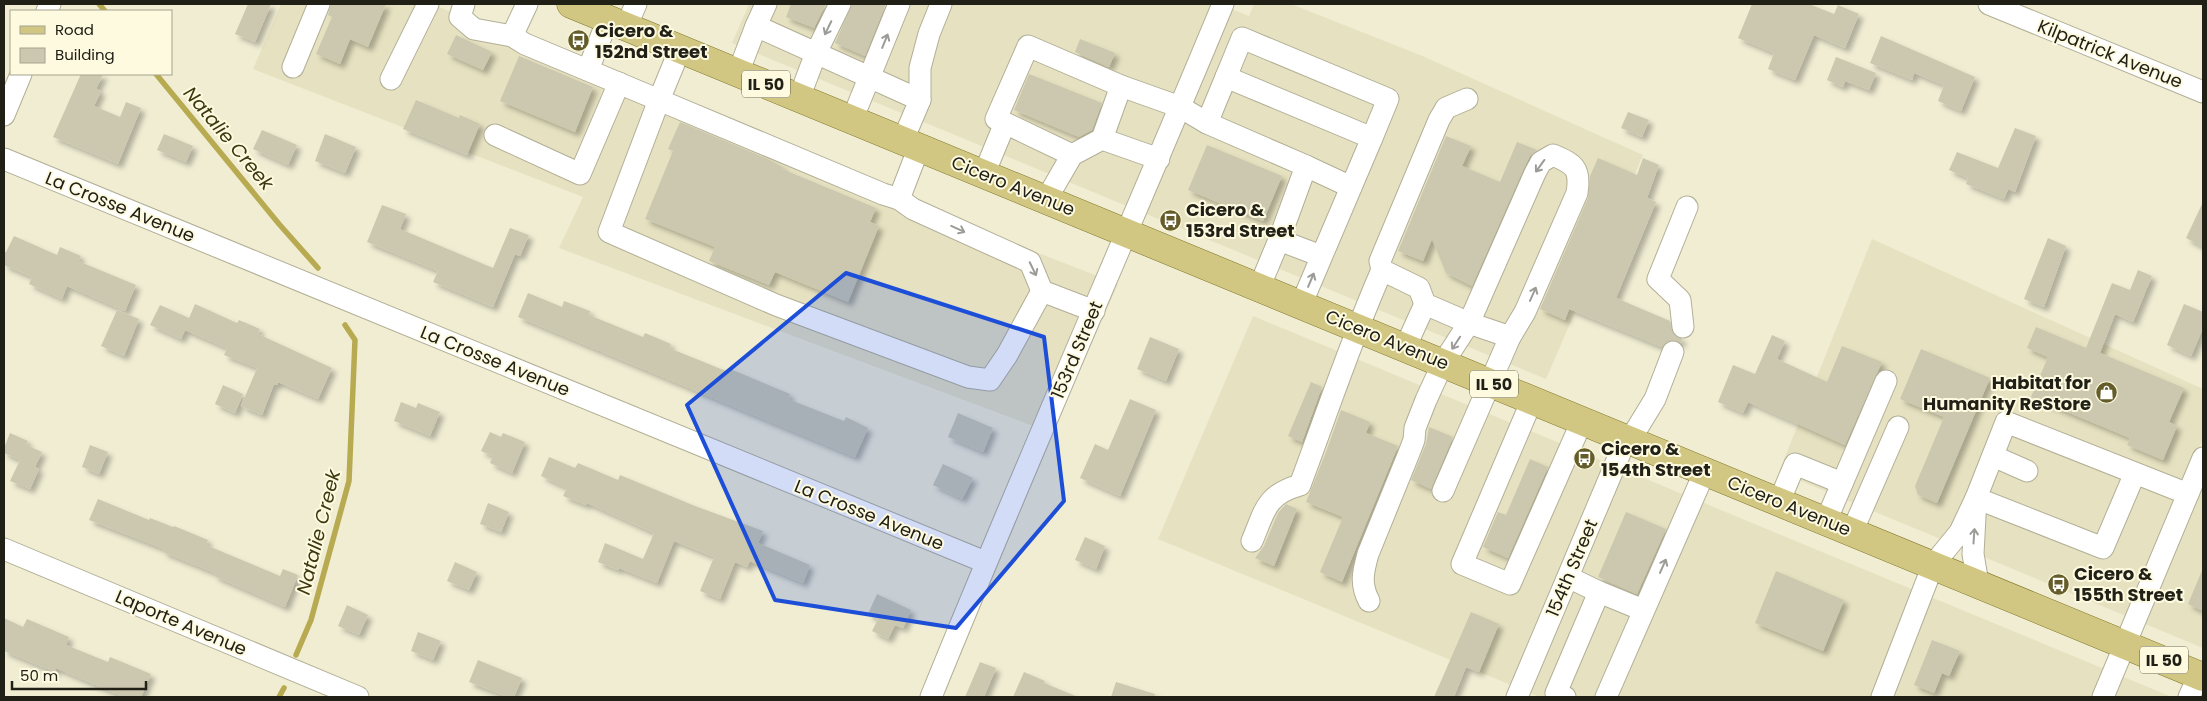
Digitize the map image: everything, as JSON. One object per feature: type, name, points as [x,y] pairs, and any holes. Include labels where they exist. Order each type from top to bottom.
[{"type":"main road","name":"Cicero Avenue","points":[[571,4],[624,16],[680,49],[2125,644],[2197,683]]},
{"type":"street","points":[[293,67],[319,4]]},
{"type":"street","points":[[392,80],[428,4]]},
{"type":"street","points":[[464,4],[460,17],[474,29],[512,36],[525,44],[906,204],[1030,262],[1042,291],[1094,311]]},
{"type":"street","points":[[512,36],[527,4]]},
{"type":"street","points":[[738,73],[766,4]]},
{"type":"street","points":[[799,98],[816,53],[840,4]]},
{"type":"street","points":[[852,120],[899,4]]},
{"type":"street","points":[[906,204],[911,144],[920,100],[920,68],[929,34],[941,4]]},
{"type":"street","name":"153rd Street","points":[[931,697],[985,562],[1128,233],[1223,4]]},
{"type":"street","name":"Kilpatrick Avenue","points":[[1989,4],[2203,92]]},
{"type":"street","points":[[588,70],[624,16]]},
{"type":"street","points":[[756,26],[920,100]]},
{"type":"street","points":[[1207,123],[1242,38],[1388,99],[1301,304]]},
{"type":"street","points":[[1072,155],[996,119],[1028,46],[1122,86],[1180,107],[1207,123],[1351,187]]},
{"type":"street","points":[[680,49],[658,100],[609,232],[776,305],[968,377],[990,380],[1008,355],[1042,291]]},
{"type":"street","points":[[4,115],[21,75]]},
{"type":"street","points":[[1226,77],[1372,138]]},
{"type":"street","points":[[495,135],[580,174],[619,83]]},
{"type":"street","points":[[1046,200],[1072,155],[1102,139],[1122,86]]},
{"type":"street","points":[[1252,541],[1270,500],[1285,489],[1300,484],[1343,371],[1357,328],[1382,270],[1380,262],[1439,120],[1446,108],[1467,99]]},
{"type":"street","points":[[984,174],[1005,123]]},
{"type":"street","points":[[1102,139],[1158,159]]},
{"type":"street","points":[[1369,601],[1363,590],[1364,570],[1368,554],[1410,452],[1415,428],[1426,400],[1443,363],[1469,323],[1535,173],[1541,162],[1553,155],[1569,162],[1575,168],[1579,179],[1577,193],[1525,312],[1510,337],[1443,491]]},
{"type":"street","name":"La Crosse Avenue","points":[[4,160],[985,562]]},
{"type":"street","points":[[1260,288],[1306,166]]},
{"type":"street","points":[[1683,327],[1680,300],[1658,279],[1687,207]]},
{"type":"street","points":[[1279,240],[1321,256]]},
{"type":"street","points":[[1382,270],[1419,288],[1425,304],[1405,348]]},
{"type":"street","points":[[1425,304],[1469,323],[1510,337]]},
{"type":"street","name":"154th Street","points":[[1517,697],[1628,440],[1654,399],[1673,352]]},
{"type":"street","points":[[1826,521],[1886,380]]},
{"type":"street","points":[[1532,400],[1462,564],[1502,581],[1510,584],[1582,421]]},
{"type":"street","points":[[1882,697],[1933,565],[1960,532],[1976,498],[2006,422],[2188,494]]},
{"type":"street","points":[[1852,532],[1898,427]]},
{"type":"street","points":[[1993,456],[2027,470]]},
{"type":"street","points":[[2103,697],[2203,458]]},
{"type":"street","points":[[1779,502],[1795,464],[1842,483]]},
{"type":"street","points":[[1606,697],[1705,471]]},
{"type":"street","points":[[1976,498],[2103,548],[2135,473]]},
{"type":"street","points":[[1976,498],[1973,554],[1978,584]]},
{"type":"street","name":"Laporte Avenue","points":[[4,550],[358,697]]},
{"type":"street","points":[[1568,576],[1599,592],[1643,610]]},
{"type":"street","points":[[1565,697],[1556,693],[1599,592]]},
{"type":"highlighted area","points":[[846,273],[1044,337],[1064,501],[956,628],[775,600],[687,405]]},
{"type":"shaded area","points":[[281,4],[432,4],[838,175],[1118,284],[1052,433],[559,248],[583,197],[253,69]]},
{"type":"shaded area","points":[[749,4],[1219,4],[1249,16],[1254,4],[1291,4],[1420,55],[1643,155],[1546,379],[732,43]]},
{"type":"shaded area","points":[[1872,239],[2203,389],[2203,438],[2188,475],[2203,481],[2203,648],[1779,472]]},
{"type":"shaded area","points":[[1253,316],[2172,697],[1540,697],[1158,539]]},
{"type":"building","points":[[248,4],[271,4],[255,42],[235,34]]},
{"type":"building","points":[[331,4],[386,4],[368,47],[350,39],[340,64],[316,54],[332,17],[328,15]]},
{"type":"building","points":[[791,4],[826,4],[814,28],[786,17]]},
{"type":"building","points":[[852,4],[886,4],[865,56],[835,43]]},
{"type":"building","points":[[1752,4],[1809,4],[1834,14],[1838,5],[1859,14],[1845,48],[1814,35],[1795,80],[1768,69],[1774,53],[1738,38]]},
{"type":"building","points":[[456,35],[492,52],[483,70],[447,54]]},
{"type":"building","points":[[1881,36],[1975,77],[1961,111],[1938,101],[1944,85],[1914,73],[1912,80],[1870,63]]},
{"type":"building","points":[[1080,39],[1115,53],[1109,67],[1075,52]]},
{"type":"building","points":[[519,56],[593,87],[575,132],[500,101]]},
{"type":"building","points":[[1836,57],[1876,73],[1869,90],[1845,81],[1843,87],[1827,80]]},
{"type":"building","points":[[1029,74],[1102,103],[1092,130],[1079,137],[1014,110]]},
{"type":"building","points":[[81,75],[103,75],[96,89],[101,91],[94,106],[120,117],[126,102],[141,108],[118,164],[53,137]]},
{"type":"building","points":[[416,100],[459,118],[460,115],[480,124],[467,155],[403,129]]},
{"type":"building","points":[[1628,112],[1649,120],[1642,137],[1621,128]]},
{"type":"building","points":[[680,122],[768,159],[783,167],[782,169],[876,208],[870,222],[879,226],[848,302],[775,272],[769,285],[709,261],[715,247],[645,219],[673,151],[668,149]]},
{"type":"building","points":[[2015,128],[2036,136],[2015,192],[2008,189],[2004,199],[1966,184],[1968,178],[1949,170],[1957,152],[1998,168]]},
{"type":"building","points":[[262,130],[297,145],[288,165],[253,149]]},
{"type":"building","points":[[164,134],[193,146],[186,162],[157,150]]},
{"type":"building","points":[[325,134],[356,147],[345,173],[315,161]]},
{"type":"building","points":[[1446,136],[1471,146],[1462,166],[1500,182],[1517,142],[1537,150],[1530,156],[1524,168],[1472,286],[1446,273],[1432,239],[1423,261],[1398,251]]},
{"type":"building","points":[[1207,145],[1282,176],[1263,221],[1188,190]]},
{"type":"building","points":[[1598,158],[1637,175],[1643,158],[1659,165],[1647,198],[1656,202],[1616,298],[1670,321],[1673,334],[1682,339],[1681,343],[1671,340],[1662,347],[1569,309],[1565,320],[1540,309],[1588,198],[1590,176]]},
{"type":"building","points":[[2203,202],[2203,247],[2186,238]]},
{"type":"building","points":[[382,205],[406,214],[400,229],[493,268],[510,228],[529,235],[520,256],[515,254],[493,307],[433,282],[438,271],[367,242]]},
{"type":"building","points":[[14,236],[57,255],[60,247],[81,256],[78,261],[136,285],[125,311],[67,286],[62,299],[29,284],[32,277],[4,265],[4,252],[6,252]]},
{"type":"building","points":[[2048,238],[2066,246],[2044,307],[2024,299]]},
{"type":"building","name":"Habitat for Humanity ReStore","points":[[2138,270],[2152,276],[2133,322],[2115,314],[2100,353],[2184,388],[2169,422],[2177,426],[2163,460],[2127,445],[2130,438],[2031,397],[2048,357],[2027,348],[2036,327],[2086,348],[2112,283],[2130,290]]},
{"type":"building","points":[[528,293],[562,307],[564,301],[590,311],[589,315],[643,337],[645,333],[671,344],[669,348],[726,371],[728,368],[790,394],[788,399],[844,421],[846,417],[868,428],[855,457],[518,317]]},
{"type":"building","points":[[195,304],[237,323],[239,320],[260,329],[258,334],[332,368],[318,399],[278,382],[277,385],[274,384],[262,415],[241,406],[257,368],[224,355],[227,348],[185,330],[181,339],[150,325],[160,305],[189,318]]},
{"type":"building","points":[[2184,304],[2203,312],[2203,328],[2191,356],[2167,345]]},
{"type":"building","points":[[117,310],[139,319],[124,356],[101,346]]},
{"type":"building","points":[[1772,335],[1785,341],[1777,359],[1827,382],[1842,346],[1882,362],[1845,445],[1748,402],[1743,413],[1718,402],[1733,365],[1755,374]]},
{"type":"building","points":[[1150,337],[1179,349],[1166,381],[1137,369]]},
{"type":"building","points":[[1921,349],[1990,378],[1937,503],[1918,495],[1915,486],[1944,417],[1900,399]]},
{"type":"building","points":[[1311,382],[1322,387],[1302,442],[1288,436]]},
{"type":"building","points":[[223,385],[243,394],[235,413],[215,404]]},
{"type":"building","points":[[1130,399],[1156,410],[1120,496],[1080,478],[1095,444],[1108,450]]},
{"type":"building","points":[[401,402],[416,408],[418,403],[440,412],[430,436],[394,421]]},
{"type":"building","points":[[1341,410],[1370,422],[1366,433],[1398,446],[1342,582],[1320,572],[1343,517],[1306,502]]},
{"type":"building","points":[[958,413],[993,428],[983,452],[948,437]]},
{"type":"building","points":[[1429,427],[1453,437],[1431,489],[1411,480],[1426,444]]},
{"type":"building","points":[[490,432],[501,437],[503,433],[525,442],[512,473],[490,463],[493,456],[481,451]]},
{"type":"building","points":[[10,433],[28,441],[26,445],[42,452],[35,467],[39,469],[30,489],[10,481],[20,460],[4,453]]},
{"type":"building","points":[[90,445],[108,452],[99,474],[82,467]]},
{"type":"building","points":[[549,457],[575,468],[578,463],[618,480],[620,475],[695,506],[763,531],[758,543],[810,565],[803,583],[750,561],[747,567],[735,562],[720,599],[700,591],[714,557],[674,541],[657,583],[598,562],[605,543],[643,559],[654,533],[587,503],[586,505],[563,496],[567,488],[541,476]]},
{"type":"building","points":[[1530,459],[1548,467],[1508,558],[1483,547],[1498,512],[1506,515]]},
{"type":"building","points":[[943,464],[973,478],[962,499],[933,485]]},
{"type":"building","points":[[98,499],[149,520],[150,518],[174,526],[208,540],[206,545],[280,576],[283,569],[298,575],[285,607],[214,576],[215,573],[163,552],[164,549],[89,520]]},
{"type":"building","points":[[488,503],[509,512],[501,532],[480,524]]},
{"type":"building","points":[[1286,504],[1297,509],[1274,566],[1255,558],[1264,546],[1278,513]]},
{"type":"building","points":[[1626,512],[1666,529],[1637,594],[1598,577]]},
{"type":"building","points":[[1085,537],[1105,546],[1096,569],[1075,560]]},
{"type":"building","points":[[455,562],[477,572],[469,590],[447,581]]},
{"type":"building","points":[[2203,568],[2203,611],[2188,604]]},
{"type":"building","points":[[1776,571],[1844,600],[1823,651],[1755,623]]},
{"type":"building","points":[[877,594],[911,610],[903,628],[895,625],[888,639],[872,631],[878,619],[868,614]]},
{"type":"building","points":[[347,605],[368,615],[359,635],[338,626]]},
{"type":"building","points":[[1471,612],[1499,624],[1479,672],[1466,667],[1454,697],[1434,697]]},
{"type":"building","points":[[4,618],[23,627],[27,619],[69,637],[66,645],[108,662],[110,657],[151,674],[141,697],[124,697],[56,668],[55,672],[4,651]]},
{"type":"building","points":[[418,632],[441,641],[433,660],[411,651]]},
{"type":"building","points":[[1932,640],[1960,651],[1949,676],[1942,673],[1934,693],[1914,685]]},
{"type":"building","points":[[478,660],[522,678],[514,697],[508,697],[469,682]]},
{"type":"building","points":[[980,662],[996,668],[984,697],[965,697]]},
{"type":"building","points":[[1024,672],[1045,681],[1044,683],[1078,697],[1013,697]]},
{"type":"building","points":[[1116,682],[1155,694],[1154,697],[1111,697]]},
{"type":"waterway","name":"Natalie Creek","points":[[99,4],[104,10]]},
{"type":"waterway","name":"Natalie Creek","points":[[157,75],[279,224],[318,268]]},
{"type":"waterway","name":"Natalie Creek","points":[[296,655],[311,620],[349,481],[355,340],[345,325]]},
{"type":"waterway","name":"Natalie Creek","points":[[279,697],[284,688]]},
{"type":"place","name":"Cicero & 152nd Street","points":[[579,41]]},
{"type":"place","name":"Cicero & 153rd Street","points":[[1170,220]]},
{"type":"place","name":"Habitat for Humanity ReStore","points":[[2107,393]]},
{"type":"place","name":"Cicero & 154th Street","points":[[1585,459]]},
{"type":"place","name":"Cicero & 155th Street","points":[[2058,584]]}]
